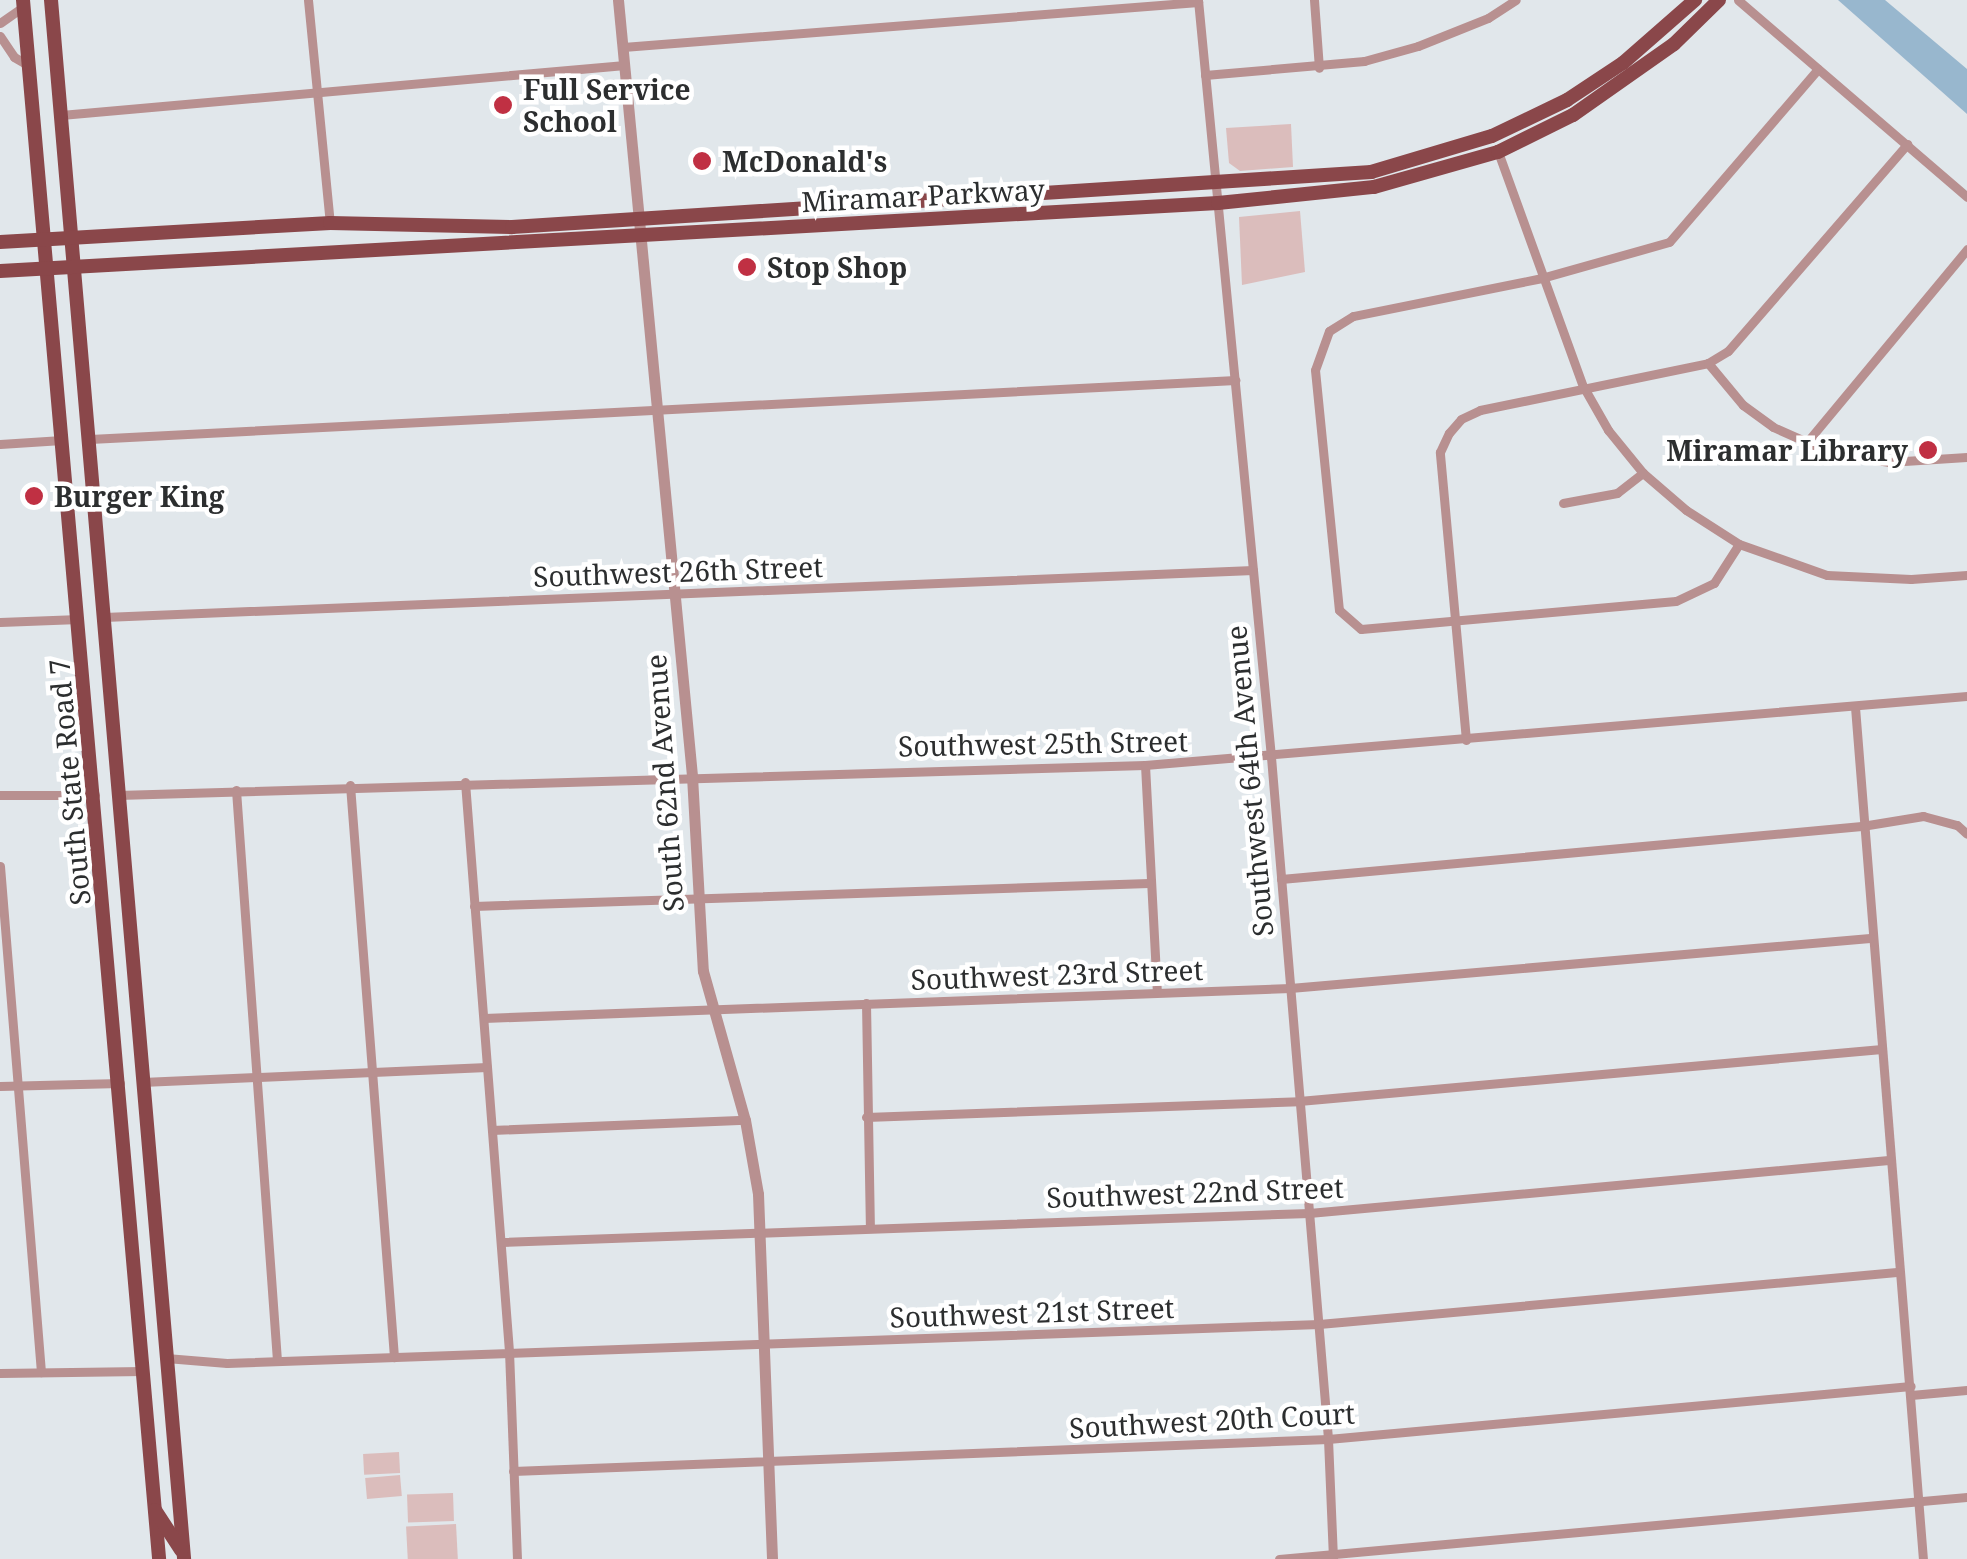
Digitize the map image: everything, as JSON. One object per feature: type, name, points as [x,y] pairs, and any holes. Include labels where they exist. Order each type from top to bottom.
[{"type":"main road","name":"South State Road 7","points":[[50,0],[184,1557]]},
{"type":"main road","name":"Miramar Parkway","points":[[0,242],[330,224],[432,229],[639,220],[1371,172],[1492,136],[1567,100],[1623,63],[1696,0]]},
{"type":"main road","name":"Miramar Parkway","points":[[0,271],[640,238],[1218,203],[1374,188],[1498,152],[1573,115],[1630,78],[1719,0]]},
{"type":"main road","name":"South State Road 7","points":[[24,3],[22,62],[44,240],[96,795],[159,1559]]},
{"type":"main road","points":[[950,218],[964,207],[996,204],[1014,197]]},
{"type":"main road","points":[[92,762],[105,784],[118,795]]},
{"type":"main road","points":[[96,795],[108,804],[121,828]]},
{"type":"main road","points":[[140,1328],[166,1358]]},
{"type":"main road","points":[[144,1371],[158,1380],[170,1402]]},
{"type":"main road","points":[[155,1510],[184,1557]]},
{"type":"street","points":[[308,0],[330,224]]},
{"type":"street","name":"South 62nd Avenue","points":[[618,0],[660,410],[692,776],[697,900],[712,1009],[744,1120],[760,1232],[772,1559]]},
{"type":"street","points":[[1314,0],[1319,68]]},
{"type":"street","points":[[1205,76],[1319,68],[1418,46],[1488,18],[1516,0]]},
{"type":"street","points":[[1738,0],[1967,197]]},
{"type":"street","points":[[623,47],[1198,1]]},
{"type":"street","name":"Southwest 64th Avenue","points":[[1198,1],[1271,757],[1328,1439],[1333,1558]]},
{"type":"street","points":[[0,23],[24,3]]},
{"type":"street","points":[[0,36],[22,62]]},
{"type":"street","points":[[0,36],[0,50]]},
{"type":"street","points":[[0,59],[22,62]]},
{"type":"street","points":[[61,115],[625,65]]},
{"type":"street","points":[[1739,544],[1714,583],[1676,600],[1456,623],[1361,628],[1350,623],[1339,610],[1315,370],[1320,346],[1330,331],[1353,316],[1542,278],[1669,242],[1818,69]]},
{"type":"street","points":[[1492,136],[1583,386],[1608,430],[1643,473],[1686,510],[1739,544],[1828,574],[1912,579],[1967,575]]},
{"type":"street","points":[[1466,740],[1440,452],[1449,433],[1461,420],[1480,410],[1708,363],[1728,351],[1907,144]]},
{"type":"street","points":[[1807,442],[1967,249]]},
{"type":"street","points":[[1708,363],[1743,405],[1773,426],[1834,454],[1889,462],[1967,456]]},
{"type":"street","points":[[90,439],[1234,380]]},
{"type":"street","points":[[0,444],[62,440]]},
{"type":"street","points":[[1563,503],[1617,493],[1643,473]]},
{"type":"street","name":"Southwest 26th Street","points":[[104,617],[1253,570]]},
{"type":"street","points":[[0,622],[79,619]]},
{"type":"street","name":"Southwest 25th Street","points":[[118,795],[350,785],[1144,765],[1967,696]]},
{"type":"street","points":[[1855,707],[1870,938],[1923,1559]]},
{"type":"street","points":[[1144,765],[1156,992]]},
{"type":"street","points":[[465,782],[508,1351],[517,1559]]},
{"type":"street","points":[[350,785],[394,1357]]},
{"type":"street","points":[[236,790],[278,1361]]},
{"type":"street","points":[[0,795],[96,795]]},
{"type":"street","points":[[1280,879],[1862,826],[1924,816],[1957,825],[1967,834]]},
{"type":"street","points":[[0,866],[41,1372]]},
{"type":"street","points":[[474,906],[1149,883]]},
{"type":"street","name":"Southwest 23rd Street","points":[[484,1018],[1290,988],[1870,938]]},
{"type":"street","points":[[866,1003],[870,1226]]},
{"type":"street","points":[[866,1117],[1299,1101],[1882,1049]]},
{"type":"street","points":[[142,1082],[487,1067]]},
{"type":"street","points":[[0,1086],[120,1083]]},
{"type":"street","points":[[492,1130],[744,1120]]},
{"type":"street","name":"Southwest 22nd Street","points":[[500,1242],[1309,1213],[1890,1160]]},
{"type":"street","name":"Southwest 21st Street","points":[[166,1358],[278,1361],[1319,1324],[1897,1272]]},
{"type":"street","points":[[0,1373],[144,1371]]},
{"type":"street","name":"Southwest 20th Court","points":[[513,1471],[1328,1439],[1911,1391],[1967,1390]]},
{"type":"street","points":[[1279,1559],[1333,1558],[1967,1497]]},
{"type":"shaded area","points":[[1291,124],[1293,167],[1240,171],[1229,163],[1226,128]]},
{"type":"shaded area","points":[[1300,211],[1305,272],[1242,285],[1239,217]]},
{"type":"shaded area","points":[[399,1452],[400,1473],[364,1475],[363,1454]]},
{"type":"shaded area","points":[[400,1475],[402,1496],[367,1499],[365,1478]]},
{"type":"shaded area","points":[[453,1493],[454,1521],[408,1523],[407,1495]]},
{"type":"shaded area","points":[[456,1524],[458,1559],[408,1559],[406,1527]]},
{"type":"water","points":[[1838,0],[1885,0],[1967,69],[1967,114]]},
{"type":"place","name":"Full Service School","points":[[503,105]]},
{"type":"place","name":"McDonald's","points":[[702,161]]},
{"type":"place","name":"Stop Shop","points":[[747,267]]},
{"type":"place","name":"Miramar Library","points":[[1928,450]]},
{"type":"place","name":"Burger King","points":[[34,496]]}]
